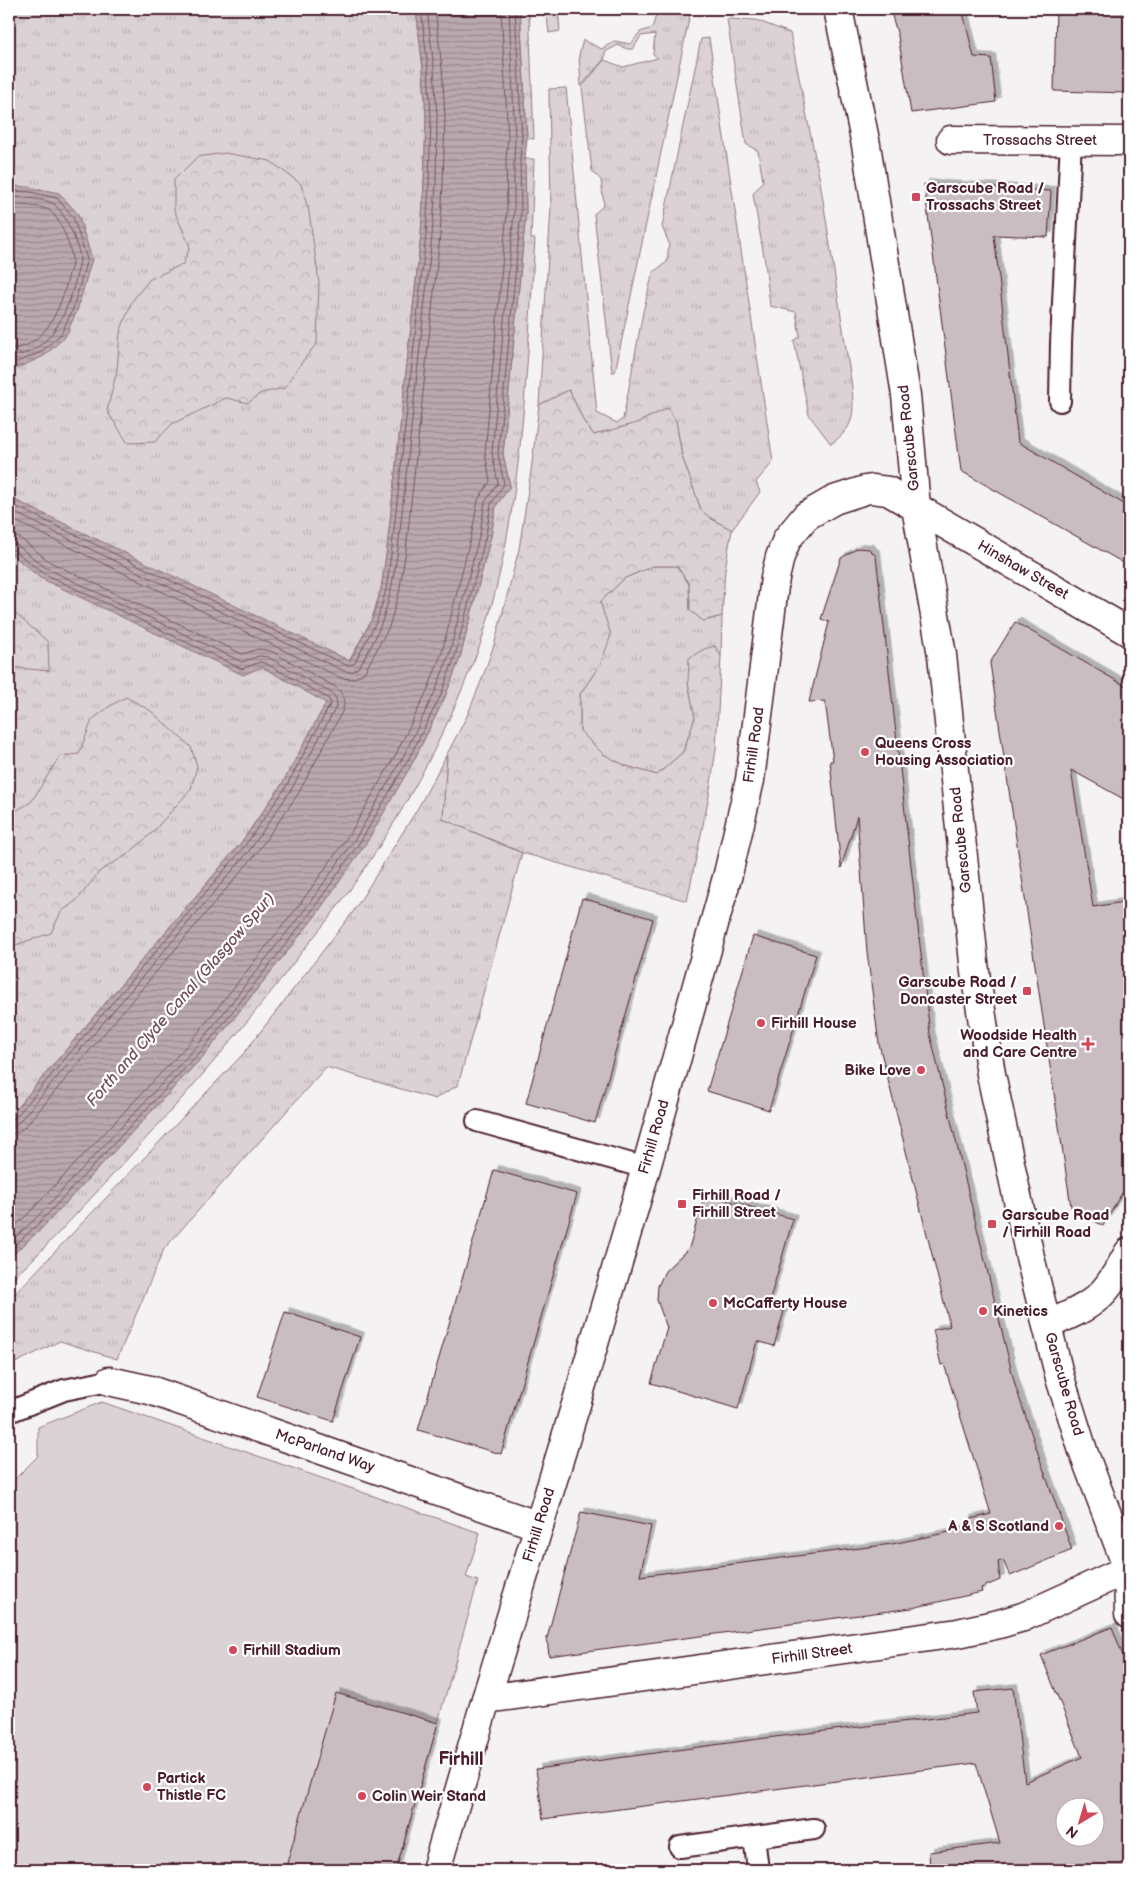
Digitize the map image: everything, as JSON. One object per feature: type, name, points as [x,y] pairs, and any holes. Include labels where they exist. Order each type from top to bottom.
[{"type":"street","name":"Garscube Road","points":[[838,9],[866,144],[905,386],[916,507],[942,655],[975,972],[997,1109],[1060,1378],[1084,1454],[1128,1570],[1129,1614]]},
{"type":"street","name":"Trossachs Street","points":[[951,140],[1129,140]]},
{"type":"street","name":"Firhill Road","points":[[436,1870],[646,1168],[736,842],[750,780],[775,578],[780,557],[787,539],[806,516],[834,500],[872,488],[888,491],[916,507]]},
{"type":"street","name":"Hinshaw Street","points":[[916,507],[1129,632]]},
{"type":"street","points":[[1047,1325],[1082,1308],[1097,1298],[1110,1283],[1129,1252]]},
{"type":"street","name":"McParland Way","points":[[109,1381],[150,1390],[539,1526]]},
{"type":"street","name":"Firhill Street","points":[[486,1699],[958,1634],[1022,1617],[1128,1570]]},
{"type":"lane","points":[[1060,401],[1071,140]]},
{"type":"lane","points":[[477,1121],[646,1168]]},
{"type":"lane","points":[[9,1412],[64,1390],[109,1381]]},
{"type":"lane","points":[[680,1847],[814,1828]]},
{"type":"lane","points":[[754,1836],[758,1870]]},
{"type":"green space","points":[[9,9],[416,9],[426,117],[421,234],[387,548],[381,589],[372,619],[282,784],[240,844],[9,1117]]},
{"type":"green space","points":[[520,9],[529,9],[534,139],[527,138]]},
{"type":"green space","points":[[546,9],[558,9],[560,31],[549,33]]},
{"type":"green space","points":[[658,9],[673,9],[690,14],[615,372],[612,372],[594,214],[604,205],[601,180],[592,171],[582,87],[604,60],[623,67],[658,58],[653,54],[655,34],[641,36],[633,49],[627,49],[618,45],[605,52],[605,58],[581,86],[579,55],[583,40],[602,49],[614,41],[631,44],[640,32],[652,28]]},
{"type":"green space","points":[[727,19],[756,20],[790,33],[820,181],[852,387],[853,412],[849,426],[831,444],[809,415],[794,341],[800,336],[796,312],[770,306],[765,262],[753,194],[763,181],[758,151],[746,144]]},
{"type":"green space","points":[[709,38],[773,462],[756,482],[760,492],[732,530],[710,518],[701,510],[682,456],[676,421],[668,408],[637,423],[594,435],[584,422],[569,390],[539,405],[551,207],[549,89],[566,88],[597,413],[617,423],[623,419],[643,312],[653,272],[667,262],[669,243],[662,227],[701,39]]},
{"type":"green space","points":[[225,153],[270,161],[301,184],[309,212],[319,282],[317,343],[285,388],[261,393],[248,403],[226,398],[172,424],[155,442],[128,443],[107,411],[117,370],[120,332],[132,301],[150,279],[183,264],[190,247],[174,210],[174,180],[197,157]]},
{"type":"green space","points":[[525,159],[534,159],[531,239],[535,239],[525,392],[514,493],[495,593],[481,642],[450,717],[404,807],[368,864],[329,918],[187,1093],[78,1212],[9,1283],[9,1258],[43,1227],[207,1052],[316,915],[413,762],[445,697],[460,658],[491,536],[496,506],[510,486],[503,454],[526,212]]},
{"type":"green space","points":[[569,390],[584,422],[594,435],[637,423],[668,408],[676,421],[682,456],[701,510],[710,518],[732,530],[725,569],[722,616],[703,621],[690,610],[689,584],[677,566],[653,566],[625,578],[600,602],[611,635],[601,663],[580,694],[580,731],[603,754],[626,766],[657,775],[683,752],[695,718],[688,682],[689,658],[704,649],[715,646],[721,656],[716,749],[709,796],[687,901],[523,853],[443,819],[447,754],[467,716],[495,642],[519,549],[539,405]]},
{"type":"green space","points":[[653,566],[677,566],[689,584],[690,610],[703,621],[722,616],[721,656],[714,646],[688,682],[695,717],[683,752],[657,775],[626,766],[603,754],[580,731],[580,694],[601,663],[600,602],[625,578]]},
{"type":"green space","points":[[9,608],[48,642],[49,671],[9,667]]},
{"type":"green space","points":[[126,697],[151,711],[191,747],[197,766],[191,789],[151,834],[128,854],[100,871],[77,900],[61,912],[51,933],[9,947],[9,815],[31,802],[60,756],[79,754],[92,720],[110,706]]},
{"type":"green space","points":[[447,754],[443,819],[522,853],[458,1085],[435,1099],[326,1067],[164,1249],[117,1359],[60,1341],[9,1366],[9,1300],[244,1053],[353,912],[418,808]]},
{"type":"green space","name":"Firhill Stadium","points":[[102,1402],[480,1533],[466,1577],[478,1581],[396,1870],[9,1870],[9,1485],[38,1456],[38,1427]]},
{"type":"water","name":"Forth and Clyde Canal (Glasgow Spur)","points":[[416,9],[520,9],[527,138],[525,159],[526,212],[503,454],[510,486],[496,506],[491,536],[460,658],[445,697],[413,762],[367,842],[316,915],[207,1052],[43,1227],[9,1258],[9,1117],[240,844],[282,784],[326,703],[262,667],[243,675],[40,578],[9,552],[9,497],[350,661],[372,619],[381,589],[421,234],[426,117]]},
{"type":"water","points":[[9,186],[30,187],[59,193],[78,214],[92,259],[77,311],[65,337],[44,356],[18,368],[9,367]]},
{"type":"building","points":[[890,9],[962,9],[974,57],[991,58],[996,102],[911,113],[898,36]]},
{"type":"building","points":[[1056,9],[1129,9],[1129,93],[1054,91]]},
{"type":"building","points":[[924,184],[1051,191],[1048,237],[994,235],[1018,442],[1129,507],[1129,566],[961,471]]},
{"type":"building","points":[[858,548],[869,549],[876,556],[930,1034],[1015,1385],[1072,1550],[1010,1576],[1003,1560],[998,1562],[1000,1580],[981,1588],[982,1592],[912,1608],[549,1656],[547,1638],[581,1512],[651,1526],[640,1576],[892,1544],[969,1528],[967,1520],[991,1514],[944,1364],[941,1365],[933,1330],[950,1326],[879,1044],[867,952],[857,816],[841,868],[830,761],[833,761],[825,701],[809,702],[829,622],[821,619],[841,558]]},
{"type":"building","name":"Woodside Health and Care Centre","points":[[1015,622],[1129,688],[1129,802],[1071,770],[1093,907],[1129,901],[1129,1181],[1103,1226],[1071,1207],[990,663]]},
{"type":"building","points":[[582,898],[653,919],[595,1123],[526,1103]]},
{"type":"building","name":"Firhill House","points":[[753,936],[816,955],[769,1110],[707,1091]]},
{"type":"building","points":[[494,1170],[577,1194],[501,1454],[418,1430]]},
{"type":"building","name":"McCafferty House","points":[[705,1194],[793,1219],[768,1306],[784,1311],[774,1346],[757,1341],[738,1409],[651,1383],[667,1328],[657,1300],[658,1286],[665,1271],[689,1248]]},
{"type":"building","points":[[285,1312],[360,1337],[333,1421],[257,1397]]},
{"type":"building","points":[[1112,1627],[1129,1671],[1129,1870],[930,1870],[929,1852],[1000,1843],[976,1763],[543,1819],[536,1769],[766,1738],[977,1713],[974,1692],[1013,1688],[1025,1782],[1082,1757],[1041,1655]]},
{"type":"building","name":"Colin Weir Stand","points":[[336,1693],[438,1723],[396,1870],[285,1870]]},
{"type":"place","name":"Garscube Road / Trossachs Street","points":[[916,197]]},
{"type":"place","name":"Queens Cross Housing Association","points":[[865,752]]},
{"type":"place","name":"Garscube Road / Doncaster Street","points":[[1027,991]]},
{"type":"place","name":"Firhill House","points":[[761,1023]]},
{"type":"place","name":"Woodside Health and Care Centre","points":[[1088,1044]]},
{"type":"place","name":"Bike Love","points":[[921,1070]]},
{"type":"place","name":"Firhill Road / Firhill Street","points":[[682,1204]]},
{"type":"place","name":"Garscube Road / Firhill Road","points":[[992,1224]]},
{"type":"place","name":"McCafferty House","points":[[713,1303]]},
{"type":"place","name":"Kinetics","points":[[983,1311]]},
{"type":"place","name":"A & S Scotland","points":[[1059,1526]]},
{"type":"place","name":"Firhill Stadium","points":[[233,1650]]},
{"type":"place","name":"Partick Thistle FC","points":[[147,1787]]},
{"type":"place","name":"Colin Weir Stand","points":[[362,1796]]},
{"type":"district","name":"Firhill","points":[[461,1759]]}]
